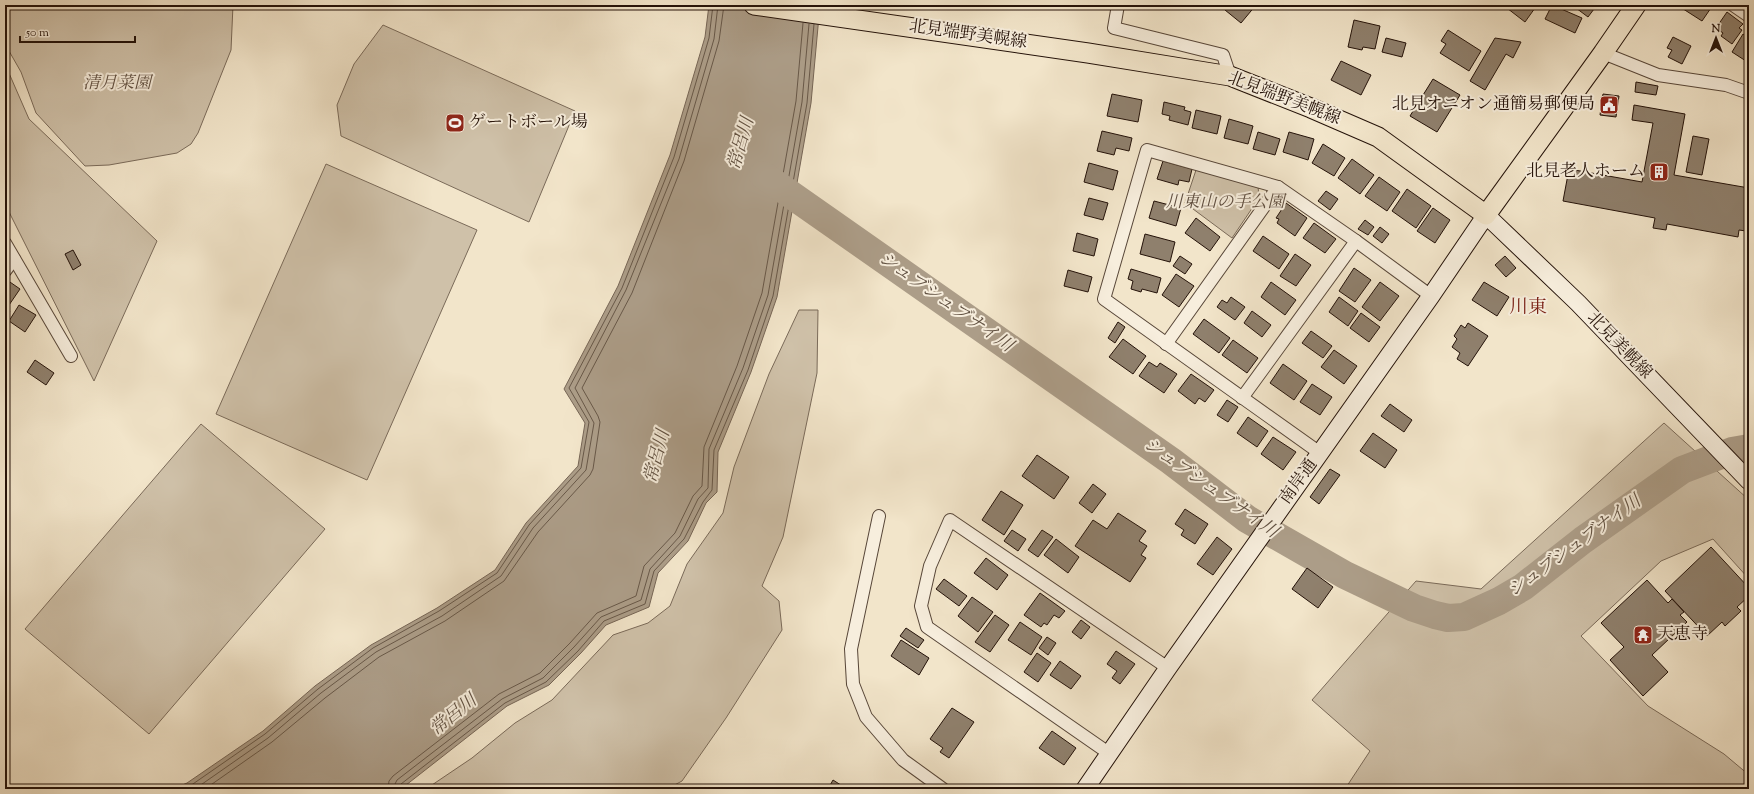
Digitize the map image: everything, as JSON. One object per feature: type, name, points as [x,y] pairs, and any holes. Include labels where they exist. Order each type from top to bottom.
[{"type":"main road","name":"北見端野美幌線","points":[[754,5],[1065,49],[1230,76],[1311,108],[1378,137],[1486,214]]},
{"type":"main road","points":[[1486,214],[1603,53],[1634,6]]},
{"type":"main road","name":"南岸通","points":[[1086,789],[1168,668],[1276,513],[1431,296],[1486,214]]},
{"type":"main road","name":"北見美幌線","points":[[1486,214],[1578,303],[1749,481]]},
{"type":"street","points":[[1118,5],[1114,28],[1223,55],[1230,76]]},
{"type":"street","points":[[1733,5],[1749,16]]},
{"type":"street","points":[[1603,53],[1658,75],[1726,85],[1749,93]]},
{"type":"street","points":[[1320,453],[1104,299],[1147,150],[1278,187],[1356,241],[1431,296]]},
{"type":"street","points":[[1166,344],[1278,187]]},
{"type":"street","points":[[1242,398],[1356,241]]},
{"type":"street","points":[[5,243],[71,356]]},
{"type":"street","points":[[5,271],[14,259]]},
{"type":"street","points":[[879,516],[852,649],[853,684],[866,717],[903,760],[938,788]]},
{"type":"street","points":[[1110,754],[927,627],[921,606],[930,566],[950,520],[1168,668]]},
{"type":"green space","name":"清月菜園","points":[[5,5],[233,5],[231,50],[198,133],[191,144],[177,153],[109,165],[85,166],[36,113],[21,72],[5,44]]},
{"type":"green space","name":"ゲートボール場","points":[[383,25],[575,111],[529,222],[341,136],[337,105],[354,64]]},
{"type":"green space","points":[[5,64],[29,119],[157,241],[94,381],[5,204]]},
{"type":"green space","points":[[326,164],[477,230],[367,480],[216,414]]},
{"type":"green space","name":"川東山の手公園","points":[[1196,170],[1258,186],[1259,198],[1232,238],[1185,203]]},
{"type":"green space","points":[[799,310],[818,310],[817,373],[783,537],[762,586],[779,601],[782,630],[726,718],[682,781],[667,789],[426,789],[472,758],[515,723],[552,700],[613,635],[648,623],[670,606],[687,564],[723,513],[734,467],[769,374]]},
{"type":"green space","points":[[1664,423],[1749,500],[1749,579],[1713,539],[1661,561],[1581,636],[1648,706],[1724,754],[1749,775],[1749,789],[1345,789],[1370,751],[1312,700],[1416,581],[1481,589]]},
{"type":"green space","points":[[201,424],[325,529],[149,734],[25,629]]},
{"type":"water","name":"常呂川","points":[[709,5],[820,5],[811,103],[777,297],[751,372],[718,452],[717,492],[706,503],[688,541],[658,573],[649,607],[606,625],[549,685],[507,706],[401,789],[173,789],[187,783],[263,731],[315,686],[371,645],[437,608],[495,570],[526,523],[578,466],[585,423],[564,389],[618,286],[670,155],[705,37]]},
{"type":"building","points":[[1229,5],[1256,5],[1241,23],[1225,10]]},
{"type":"building","points":[[1398,5],[1415,5],[1413,9]]},
{"type":"building","points":[[1503,5],[1530,5],[1535,8],[1525,22]]},
{"type":"building","points":[[1552,5],[1582,18],[1575,33],[1545,19]]},
{"type":"building","points":[[1572,5],[1597,5],[1588,17]]},
{"type":"building","points":[[1677,5],[1713,5],[1702,21]]},
{"type":"building","points":[[1727,12],[1743,24],[1739,28],[1742,30],[1732,44],[1721,36],[1723,33],[1716,28]]},
{"type":"building","points":[[1354,20],[1380,26],[1375,49],[1363,47],[1362,50],[1348,47]]},
{"type":"building","points":[[1448,30],[1481,51],[1469,71],[1440,53],[1446,44],[1441,41]]},
{"type":"building","points":[[1743,34],[1749,38],[1749,63],[1732,52]]},
{"type":"building","points":[[1673,37],[1691,46],[1682,64],[1668,57],[1672,50],[1667,48]]},
{"type":"building","points":[[1386,38],[1406,43],[1402,57],[1382,52]]},
{"type":"building","points":[[1495,38],[1521,42],[1513,58],[1506,54],[1485,90],[1470,81]]},
{"type":"building","points":[[1341,61],[1371,75],[1361,95],[1331,80]]},
{"type":"building","points":[[1433,79],[1460,95],[1437,132],[1410,116]]},
{"type":"building","points":[[1636,82],[1658,86],[1656,95],[1635,92]]},
{"type":"building","points":[[1112,94],[1142,100],[1138,122],[1107,116]]},
{"type":"building","name":"北見オニオン通簡易郵便局","points":[[1603,94],[1619,96],[1616,117],[1600,115]]},
{"type":"building","points":[[1164,102],[1185,107],[1184,110],[1191,112],[1188,125],[1169,120],[1170,116],[1162,114]]},
{"type":"building","name":"北見老人ホーム","points":[[1634,105],[1685,114],[1674,175],[1749,188],[1749,223],[1747,223],[1746,231],[1739,230],[1738,237],[1667,224],[1666,230],[1653,228],[1655,218],[1563,201],[1569,169],[1642,182],[1653,123],[1632,120]]},
{"type":"building","points":[[1196,110],[1221,116],[1217,134],[1192,128]]},
{"type":"building","points":[[1229,119],[1253,126],[1248,144],[1224,138]]},
{"type":"building","points":[[1102,131],[1132,138],[1129,151],[1116,148],[1114,155],[1097,151]]},
{"type":"building","points":[[1258,132],[1280,139],[1275,155],[1253,149]]},
{"type":"building","points":[[1289,132],[1314,139],[1308,160],[1283,152]]},
{"type":"building","points":[[1693,136],[1709,139],[1702,175],[1686,172]]},
{"type":"building","points":[[1323,144],[1345,158],[1334,176],[1312,163]]},
{"type":"building","points":[[1352,159],[1374,175],[1360,194],[1338,178]]},
{"type":"building","points":[[1163,161],[1192,169],[1189,182],[1179,180],[1178,185],[1157,179]]},
{"type":"building","points":[[1089,163],[1118,171],[1113,190],[1084,182]]},
{"type":"building","points":[[1379,177],[1400,192],[1387,211],[1365,196]]},
{"type":"building","points":[[1407,189],[1431,206],[1416,228],[1392,211]]},
{"type":"building","points":[[1326,191],[1338,199],[1330,210],[1318,201]]},
{"type":"building","points":[[1089,198],[1108,203],[1103,220],[1084,215]]},
{"type":"building","points":[[1154,201],[1181,208],[1176,226],[1149,218]]},
{"type":"building","points":[[1286,203],[1307,218],[1295,236],[1277,223],[1279,219],[1276,218]]},
{"type":"building","points":[[1433,208],[1450,220],[1435,243],[1417,231]]},
{"type":"building","points":[[1196,218],[1220,237],[1210,251],[1185,233]]},
{"type":"building","points":[[1365,220],[1374,227],[1368,235],[1358,229]]},
{"type":"building","points":[[1314,223],[1336,239],[1325,253],[1303,238]]},
{"type":"building","points":[[1380,227],[1389,234],[1382,243],[1373,236]]},
{"type":"building","points":[[1077,233],[1098,239],[1094,256],[1073,251]]},
{"type":"building","points":[[1145,234],[1175,242],[1170,262],[1140,254]]},
{"type":"building","points":[[1263,236],[1289,254],[1279,269],[1253,251]]},
{"type":"building","points":[[73,250],[81,265],[73,270],[65,254]]},
{"type":"building","points":[[1295,254],[1311,265],[1296,286],[1280,276]]},
{"type":"building","points":[[1180,256],[1192,264],[1185,274],[1173,266]]},
{"type":"building","points":[[1505,256],[1516,268],[1506,277],[1495,265]]},
{"type":"building","points":[[1354,268],[1371,280],[1355,302],[1339,291]]},
{"type":"building","points":[[1131,269],[1161,278],[1157,293],[1142,289],[1141,292],[1131,289],[1133,281],[1128,279]]},
{"type":"building","points":[[1068,270],[1092,277],[1088,292],[1064,286]]},
{"type":"building","points":[[1176,274],[1194,286],[1179,307],[1162,295]]},
{"type":"building","points":[[7,280],[20,289],[7,308],[10,311],[5,318],[5,283]]},
{"type":"building","points":[[1271,282],[1296,300],[1285,315],[1261,297]]},
{"type":"building","points":[[1380,282],[1399,296],[1380,321],[1362,307]]},
{"type":"building","points":[[1484,282],[1509,297],[1497,316],[1472,300]]},
{"type":"building","points":[[1231,297],[1245,307],[1235,320],[1217,307],[1222,300],[1227,303]]},
{"type":"building","points":[[1339,297],[1358,311],[1348,326],[1329,312]]},
{"type":"building","points":[[19,305],[36,315],[25,332],[9,321]]},
{"type":"building","points":[[1252,311],[1271,325],[1262,337],[1244,323]]},
{"type":"building","points":[[1361,313],[1380,327],[1369,342],[1350,328]]},
{"type":"building","points":[[1204,319],[1230,338],[1219,353],[1193,334]]},
{"type":"building","points":[[1118,322],[1125,327],[1115,343],[1108,338]]},
{"type":"building","points":[[1468,323],[1488,336],[1468,366],[1457,359],[1460,353],[1452,347],[1457,339],[1454,336],[1461,325],[1465,328]]},
{"type":"building","points":[[1311,331],[1332,346],[1323,358],[1302,343]]},
{"type":"building","points":[[1123,339],[1146,356],[1133,374],[1109,357]]},
{"type":"building","points":[[1233,340],[1258,358],[1247,373],[1222,355]]},
{"type":"building","points":[[1334,350],[1357,366],[1344,384],[1321,367]]},
{"type":"building","points":[[35,360],[54,373],[46,385],[27,372]]},
{"type":"building","points":[[1149,362],[1157,367],[1160,363],[1177,374],[1164,393],[1139,376]]},
{"type":"building","points":[[1283,364],[1307,381],[1294,400],[1270,383]]},
{"type":"building","points":[[1191,374],[1214,390],[1205,402],[1199,398],[1195,404],[1178,391]]},
{"type":"building","points":[[1312,384],[1332,397],[1320,415],[1300,402]]},
{"type":"building","points":[[1227,400],[1238,407],[1228,422],[1217,415]]},
{"type":"building","points":[[1390,404],[1412,420],[1404,432],[1381,416]]},
{"type":"building","points":[[1248,417],[1268,431],[1257,447],[1237,433]]},
{"type":"building","points":[[1373,433],[1397,450],[1385,468],[1360,451]]},
{"type":"building","points":[[1273,437],[1296,452],[1283,470],[1261,454]]},
{"type":"building","points":[[1037,455],[1069,477],[1054,499],[1022,476]]},
{"type":"building","points":[[1330,469],[1340,475],[1319,504],[1310,497]]},
{"type":"building","points":[[1093,484],[1106,494],[1092,513],[1079,503]]},
{"type":"building","points":[[1001,491],[1023,505],[1004,535],[982,520]]},
{"type":"building","points":[[1185,509],[1208,524],[1195,544],[1181,535],[1184,530],[1175,524]]},
{"type":"building","points":[[1118,513],[1146,531],[1139,541],[1147,546],[1141,555],[1146,558],[1130,582],[1075,546],[1093,520],[1107,529]]},
{"type":"building","points":[[1012,530],[1026,539],[1018,551],[1004,541]]},
{"type":"building","points":[[1042,530],[1053,537],[1038,557],[1028,550]]},
{"type":"building","points":[[1217,537],[1232,549],[1213,575],[1197,564]]},
{"type":"building","points":[[1056,539],[1079,557],[1068,573],[1044,555]]},
{"type":"building","points":[[1711,547],[1749,588],[1749,596],[1737,607],[1741,611],[1725,626],[1722,622],[1707,636],[1665,591]]},
{"type":"building","points":[[986,558],[1008,575],[997,590],[974,573]]},
{"type":"building","points":[[1307,568],[1333,587],[1318,608],[1292,589]]},
{"type":"building","points":[[944,579],[967,596],[959,606],[936,589]]},
{"type":"building","name":"天恵寺","points":[[1647,580],[1668,603],[1672,599],[1684,612],[1680,615],[1687,622],[1652,655],[1668,672],[1643,696],[1610,660],[1624,647],[1601,623]]},
{"type":"building","points":[[1040,593],[1065,611],[1059,618],[1054,615],[1047,625],[1044,623],[1041,627],[1024,615]]},
{"type":"building","points":[[972,597],[993,612],[978,632],[958,616]]},
{"type":"building","points":[[995,615],[1009,625],[990,652],[975,642]]},
{"type":"building","points":[[1081,620],[1090,627],[1081,639],[1072,632]]},
{"type":"building","points":[[1020,622],[1042,637],[1031,655],[1008,640]]},
{"type":"building","points":[[906,628],[924,640],[918,648],[900,636]]},
{"type":"building","points":[[1047,637],[1056,643],[1048,655],[1039,648]]},
{"type":"building","points":[[901,640],[929,658],[919,675],[891,656]]},
{"type":"building","points":[[1116,651],[1135,664],[1120,684],[1112,678],[1117,671],[1107,664]]},
{"type":"building","points":[[1037,653],[1051,663],[1038,682],[1024,672]]},
{"type":"building","points":[[1060,661],[1081,676],[1071,689],[1050,675]]},
{"type":"building","points":[[952,708],[974,722],[949,758],[940,752],[943,748],[930,739]]},
{"type":"building","points":[[1052,731],[1076,748],[1064,765],[1039,748]]},
{"type":"building","points":[[833,780],[847,789],[828,789]]},
{"type":"waterway","name":"シュブシュブナイ川","points":[[763,175],[1171,461],[1247,519],[1345,575],[1414,608],[1435,615],[1448,618],[1464,617],[1499,601],[1523,587],[1583,540],[1682,470],[1732,451],[1749,448]]},
{"type":"place","name":"北見オニオン通簡易郵便局","points":[[1609,105]]},
{"type":"place","name":"ゲートボール場","points":[[455,123]]},
{"type":"place","name":"北見老人ホーム","points":[[1659,172]]},
{"type":"place","name":"天恵寺","points":[[1643,635]]},
{"type":"district","name":"川東","points":[[1528,308]]}]
